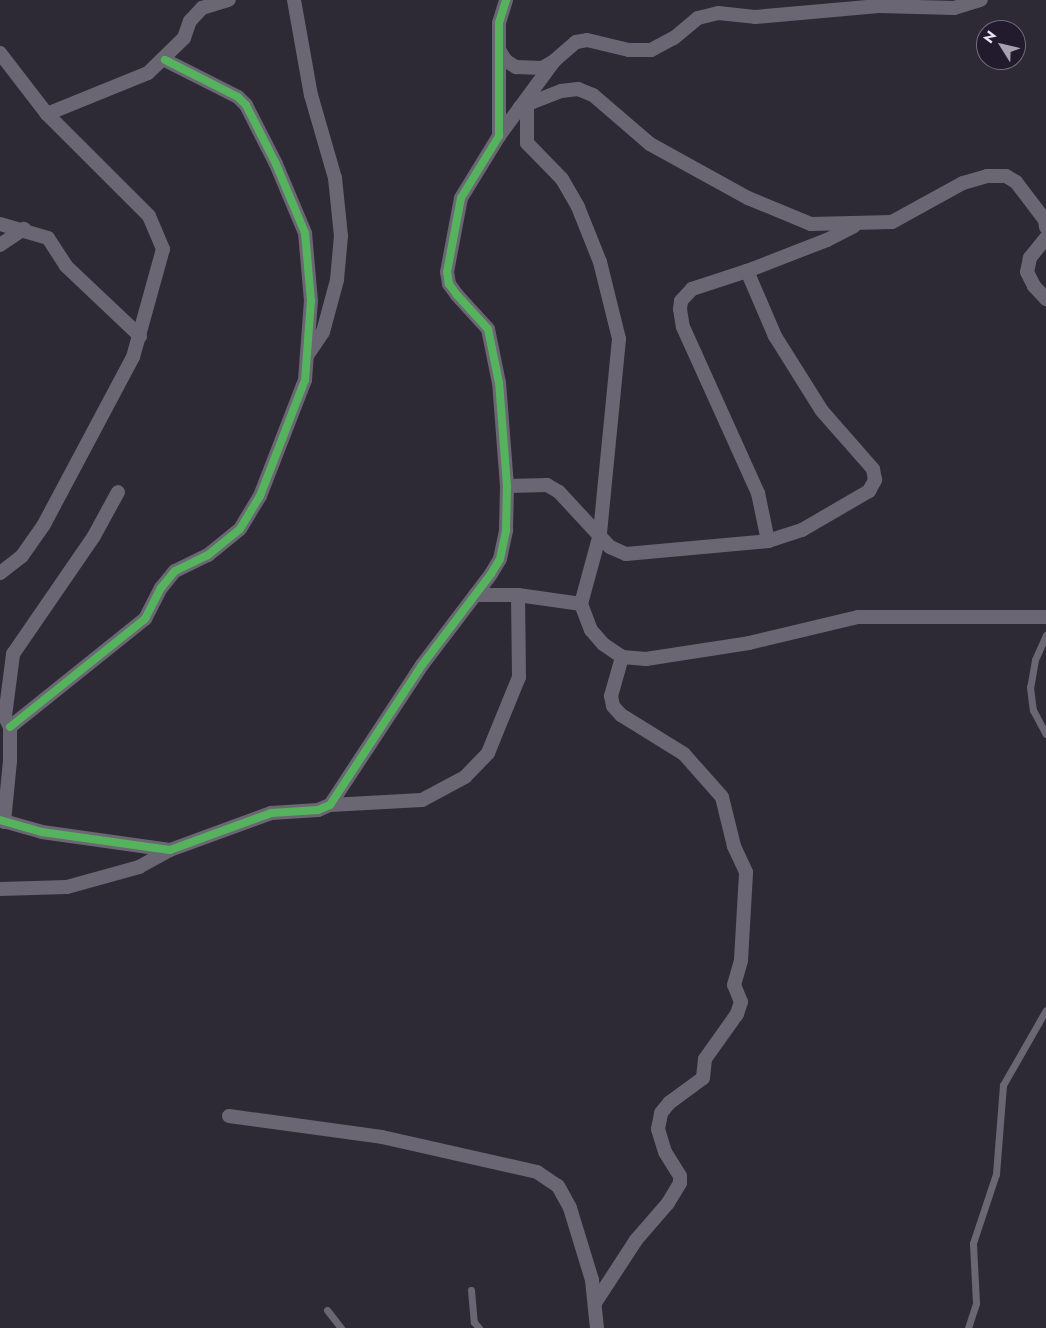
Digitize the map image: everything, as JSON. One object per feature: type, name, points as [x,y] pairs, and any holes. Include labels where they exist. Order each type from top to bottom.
[{"type":"street","points":[[47,114],[148,73],[165,60],[202,8],[229,0]]},
{"type":"street","points":[[294,0],[311,95],[335,178],[340,236],[337,280],[323,332],[307,356]]},
{"type":"street","points":[[499,136],[499,23],[506,0]]},
{"type":"street","points":[[330,804],[422,665],[500,559],[506,530],[507,486],[492,342],[481,318],[449,284],[447,272],[461,198],[499,136],[523,106],[554,61],[568,46],[587,40],[629,50],[651,50],[674,38],[698,18],[718,13],[754,17],[879,6],[954,8],[981,0]]},
{"type":"street","points":[[499,50],[506,61],[516,67],[542,68],[554,61]]},
{"type":"street","points":[[0,53],[47,114],[149,216],[159,234],[163,249],[160,269],[133,357],[43,526],[22,556],[0,573]]},
{"type":"street","points":[[5,718],[145,619],[161,588],[174,571],[208,555],[240,529],[260,496],[305,380],[311,300],[306,233],[276,164],[246,105],[238,97],[165,60]]},
{"type":"street","points":[[523,106],[561,91],[578,89],[593,95],[650,144],[748,198],[811,224],[854,226],[892,222],[963,183],[986,176],[1006,176],[1016,182],[1045,220],[1046,228]]},
{"type":"street","points":[[523,106],[527,143],[562,179],[578,207],[600,262],[619,339],[616,388],[600,534],[581,604],[591,630],[622,657],[646,660],[740,644],[858,617],[1046,617]]},
{"type":"street","points":[[0,224],[24,229],[48,238],[66,266],[140,336]]},
{"type":"street","points":[[768,541],[758,493],[683,327],[680,309],[681,301],[692,289],[747,271],[827,240],[854,226]]},
{"type":"street","points":[[0,245],[24,229]]},
{"type":"street","points":[[1046,238],[1030,258],[1027,272],[1034,286],[1046,299]]},
{"type":"street","points":[[507,486],[547,486],[558,492],[600,534],[610,547],[626,554],[768,541],[802,530],[869,491],[875,480],[873,469],[822,411],[775,336],[747,271]]},
{"type":"street","points":[[118,492],[94,536],[12,654],[5,718],[2,821],[42,832],[170,850]]},
{"type":"street","points":[[475,595],[518,595],[581,604]]},
{"type":"street","points":[[0,889],[68,888],[132,869],[170,850],[272,813],[318,810],[330,804],[422,800],[465,776],[488,753],[519,677],[518,595]]},
{"type":"street","points":[[595,1303],[636,1240],[668,1203],[680,1183],[680,1176],[665,1152],[658,1129],[661,1113],[690,1086],[703,1078],[705,1059],[737,1014],[741,996],[734,985],[741,960],[745,910],[746,872],[734,846],[722,797],[684,754],[621,716],[613,706],[611,696],[622,657]]},
{"type":"street","points":[[229,1116],[382,1137],[537,1172],[558,1186],[570,1208],[592,1280],[597,1328]]},
{"type":"lane","points":[[1046,635],[1035,660],[1030,687],[1033,710],[1046,734]]},
{"type":"lane","points":[[968,1328],[976,1303],[973,1243],[996,1174],[1003,1084],[1046,1010]]},
{"type":"lane","points":[[471,1290],[474,1322],[480,1328]]},
{"type":"lane","points":[[327,1310],[341,1328]]},
{"type":"cycle path","points":[[0,820],[42,832],[170,850],[271,813],[318,810],[330,805],[422,665],[491,574],[500,559],[506,530],[507,486],[499,383],[488,329],[449,284],[447,272],[461,198],[499,136],[499,23],[506,0]]},
{"type":"cycle path","points":[[10,727],[145,619],[161,588],[175,571],[208,555],[240,529],[260,496],[305,380],[311,301],[305,233],[276,164],[246,105],[238,97],[165,60]]}]
